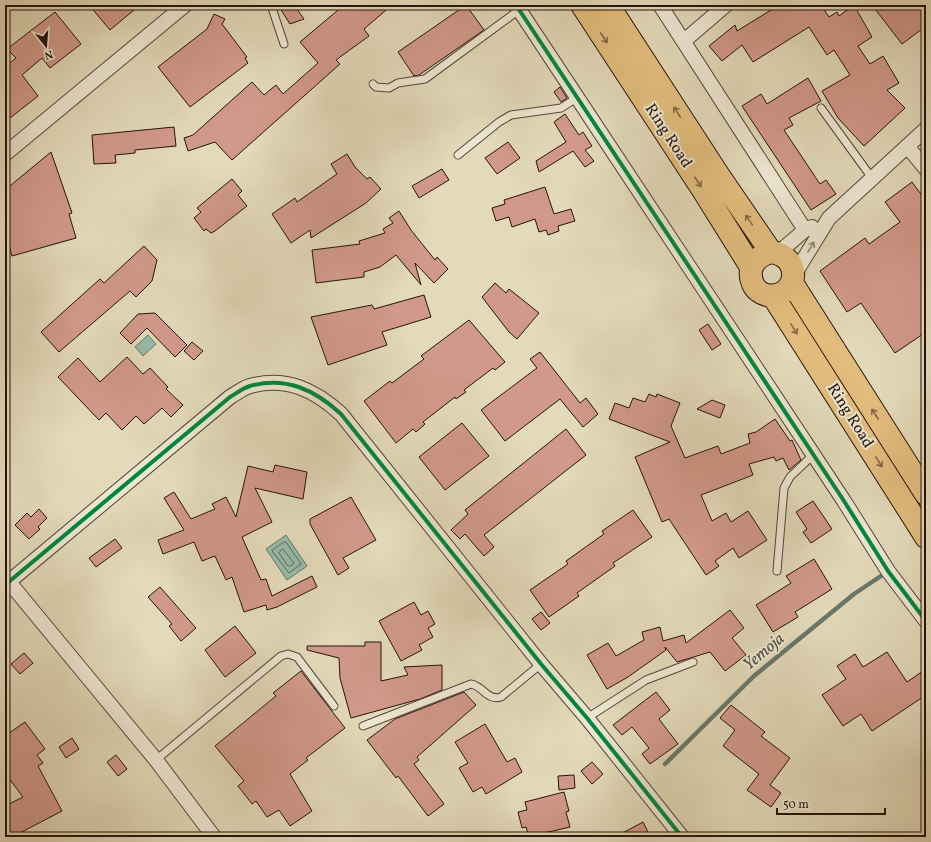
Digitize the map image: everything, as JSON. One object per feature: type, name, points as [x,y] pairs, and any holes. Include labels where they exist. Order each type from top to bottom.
[{"type":"main road","name":"Ring Road","points":[[582,5],[703,190],[751,267],[750,278],[754,288],[763,294],[773,296],[926,537]]},
{"type":"main road","name":"Ring Road","points":[[608,5],[719,176],[774,253],[786,258],[792,266],[793,279],[926,494]]},
{"type":"main road","points":[[751,267],[762,254],[774,253]]},
{"type":"main road","points":[[773,296],[784,292],[793,279]]},
{"type":"street","points":[[5,154],[185,5]]},
{"type":"street","points":[[660,5],[805,230]]},
{"type":"street","points":[[684,41],[726,5]]},
{"type":"street","points":[[518,7],[888,571],[926,621]]},
{"type":"street","points":[[774,253],[805,230],[829,218],[926,129]]},
{"type":"street","points":[[907,146],[926,169]]},
{"type":"street","points":[[793,279],[829,218]]},
{"type":"street","points":[[214,837],[156,760],[7,583],[230,397],[249,387],[266,384],[298,386],[314,392],[341,414],[682,837]]},
{"type":"lane","points":[[271,5],[284,44]]},
{"type":"lane","points":[[373,84],[376,86],[389,88],[398,83],[425,79],[518,7]]},
{"type":"lane","points":[[458,155],[499,122],[511,115],[561,108],[578,97]]},
{"type":"lane","points":[[822,108],[872,178]]},
{"type":"lane","points":[[777,570],[784,488],[790,477],[813,455]]},
{"type":"lane","points":[[156,760],[281,656],[288,654],[297,657],[334,706]]},
{"type":"lane","points":[[587,718],[646,680],[693,662]]},
{"type":"lane","points":[[363,726],[471,684],[478,685],[490,697],[501,697],[541,664]]},
{"type":"water","points":[[148,335],[156,344],[143,356],[135,347]]},
{"type":"water","points":[[286,535],[307,566],[287,580],[266,549]]},
{"type":"building","points":[[89,5],[140,5],[110,30]]},
{"type":"building","points":[[278,5],[294,5],[304,19],[290,24]]},
{"type":"building","points":[[344,5],[392,5],[364,29],[369,36],[336,60],[340,64],[232,160],[215,142],[188,151],[184,138],[193,135],[252,82],[264,95],[276,85],[283,94],[318,63],[300,42]]},
{"type":"building","points":[[466,5],[484,30],[419,75],[414,76],[398,52]]},
{"type":"building","points":[[779,5],[821,5],[829,17],[837,12],[839,16],[854,5],[872,37],[858,46],[870,64],[883,56],[899,83],[887,90],[905,108],[864,146],[838,118],[822,91],[850,75],[834,50],[827,55],[809,27],[753,62],[742,45],[722,61],[709,46],[735,25],[737,31]]},
{"type":"building","points":[[872,5],[926,5],[926,26],[902,44]]},
{"type":"building","points":[[55,12],[81,44],[50,68],[42,58],[22,75],[38,96],[10,118],[5,112],[5,67],[16,58],[7,49]]},
{"type":"building","points":[[214,14],[225,19],[222,24],[247,57],[245,58],[248,63],[190,107],[158,67],[207,29]]},
{"type":"building","points":[[808,78],[821,101],[789,118],[793,125],[784,130],[820,184],[826,180],[836,194],[811,210],[742,106],[761,94],[767,104]]},
{"type":"building","points":[[560,87],[567,98],[561,102],[554,92]]},
{"type":"building","points":[[565,114],[579,135],[583,132],[592,146],[585,150],[594,161],[585,167],[573,151],[539,172],[536,161],[566,142],[554,122]]},
{"type":"building","points":[[174,127],[176,146],[135,150],[135,153],[115,155],[116,163],[94,164],[92,135]]},
{"type":"building","points":[[508,142],[520,158],[497,174],[485,158]]},
{"type":"building","points":[[51,152],[72,213],[69,214],[76,238],[12,256],[5,232],[5,190]]},
{"type":"building","points":[[347,154],[355,167],[367,179],[370,177],[381,189],[366,203],[311,238],[310,230],[291,243],[272,214],[295,198],[297,202],[337,174],[331,164]]},
{"type":"building","points":[[442,169],[449,180],[419,198],[412,186]]},
{"type":"building","points":[[232,179],[242,191],[238,195],[247,206],[215,231],[211,233],[206,229],[204,231],[194,218],[201,212],[197,208]]},
{"type":"building","points":[[912,182],[926,201],[926,332],[895,353],[861,303],[847,312],[820,271],[865,238],[869,244],[900,222],[885,202]]},
{"type":"building","points":[[545,187],[554,214],[571,209],[575,221],[558,226],[559,231],[548,235],[546,230],[539,232],[535,219],[512,227],[509,217],[496,221],[492,208],[505,204],[504,200]]},
{"type":"building","points":[[399,211],[411,230],[435,260],[437,257],[448,269],[434,283],[415,263],[421,285],[396,255],[380,267],[364,272],[364,277],[316,283],[312,250],[360,244],[359,241],[385,233],[383,229],[393,223],[389,218]]},
{"type":"building","points":[[144,246],[157,260],[152,281],[136,297],[130,291],[59,352],[41,332],[100,279],[104,283]]},
{"type":"building","points":[[495,283],[506,293],[509,289],[539,313],[517,339],[509,332],[482,297]]},
{"type":"building","points":[[424,295],[431,317],[382,332],[387,345],[328,365],[311,317],[372,305],[374,309]]},
{"type":"building","points":[[155,313],[187,345],[175,357],[147,328],[131,344],[120,333],[138,314]]},
{"type":"building","points":[[469,320],[505,362],[495,370],[493,368],[464,390],[466,392],[456,399],[455,397],[423,422],[425,424],[416,432],[413,429],[396,443],[364,401],[390,381],[392,383],[424,359],[421,356]]},
{"type":"building","points":[[708,324],[721,344],[712,350],[699,330]]},
{"type":"building","points":[[192,342],[203,351],[194,360],[184,351]]},
{"type":"building","points":[[540,352],[580,403],[586,398],[598,414],[583,427],[560,399],[505,441],[481,410],[537,368],[530,359]]},
{"type":"building","points":[[127,357],[143,374],[150,368],[168,387],[166,389],[183,405],[171,417],[162,408],[144,424],[136,416],[122,430],[106,413],[99,420],[58,377],[78,358],[100,382]]},
{"type":"building","points":[[649,394],[656,397],[657,394],[680,403],[671,426],[685,458],[718,446],[721,454],[750,443],[748,434],[756,432],[775,419],[790,441],[792,440],[801,460],[789,470],[783,458],[776,461],[774,457],[749,464],[753,475],[701,495],[712,521],[726,513],[731,522],[748,511],[767,540],[739,558],[733,548],[715,561],[719,566],[706,575],[669,519],[662,522],[635,457],[670,442],[609,419],[615,403],[629,408],[633,398],[645,402]]},
{"type":"building","points":[[712,400],[725,405],[720,418],[697,409]]},
{"type":"building","points":[[462,423],[489,456],[445,490],[419,457]]},
{"type":"building","points":[[566,429],[586,455],[484,535],[494,547],[484,556],[465,534],[460,539],[451,530],[468,514],[465,510]]},
{"type":"building","points":[[275,465],[307,472],[303,499],[255,488],[272,522],[242,537],[261,580],[266,579],[272,596],[312,576],[317,587],[277,607],[267,610],[266,605],[244,612],[232,577],[226,580],[215,556],[202,561],[194,542],[163,554],[158,540],[184,530],[164,498],[174,492],[191,519],[215,509],[212,504],[226,497],[236,517],[248,466],[273,472]]},
{"type":"building","points":[[351,497],[376,540],[343,558],[349,568],[338,575],[310,524],[310,519]]},
{"type":"building","points":[[813,501],[832,529],[811,543],[803,532],[807,529],[796,512]]},
{"type":"building","points":[[39,509],[47,518],[38,527],[40,529],[29,539],[15,525],[27,513],[31,517]]},
{"type":"building","points":[[633,510],[652,537],[613,563],[615,566],[577,593],[579,596],[549,617],[530,590],[568,564],[566,561],[604,534],[602,531]]},
{"type":"building","points":[[115,539],[122,548],[96,567],[89,558]]},
{"type":"building","points":[[814,559],[832,589],[795,612],[798,617],[773,632],[756,605],[791,583],[786,576]]},
{"type":"building","points":[[160,587],[196,628],[181,641],[169,626],[172,624],[148,597]]},
{"type":"building","points":[[414,602],[421,615],[428,611],[435,624],[428,628],[433,637],[419,645],[422,650],[401,661],[379,621]]},
{"type":"building","points":[[730,610],[744,628],[732,638],[746,655],[725,671],[710,652],[677,662],[665,647],[666,650],[628,677],[607,689],[587,655],[608,643],[616,656],[644,640],[642,632],[660,627],[663,641],[684,635],[686,643]]},
{"type":"building","points":[[541,612],[550,623],[541,630],[532,619]]},
{"type":"building","points":[[235,626],[256,653],[225,677],[205,650]]},
{"type":"building","points":[[365,642],[381,642],[381,681],[408,675],[404,667],[442,665],[442,690],[420,699],[351,718],[340,678],[339,658],[307,650],[307,646],[365,646]]},
{"type":"building","points":[[887,652],[907,682],[926,669],[926,695],[872,731],[861,714],[843,726],[822,695],[846,679],[837,666],[855,654],[863,667]]},
{"type":"building","points":[[24,653],[33,663],[20,674],[11,664]]},
{"type":"building","points":[[301,671],[345,728],[306,758],[308,760],[290,774],[312,811],[290,826],[279,810],[267,817],[256,801],[252,804],[238,786],[244,781],[215,746],[276,696],[273,693]]},
{"type":"building","points":[[464,692],[476,705],[417,757],[419,760],[414,764],[444,804],[428,816],[398,776],[396,778],[367,740],[395,719]]},
{"type":"building","points":[[656,692],[670,710],[659,719],[678,744],[650,764],[642,754],[649,748],[632,727],[622,735],[613,725]]},
{"type":"building","points":[[731,705],[765,732],[761,736],[790,758],[770,785],[781,793],[771,807],[747,790],[759,774],[723,746],[735,730],[720,718]]},
{"type":"building","points":[[25,722],[45,749],[37,755],[43,763],[38,766],[62,811],[12,837],[5,837],[5,806],[23,797],[5,773],[5,736]]},
{"type":"building","points":[[485,724],[507,762],[515,758],[522,772],[486,794],[482,787],[473,792],[459,768],[468,763],[455,742]]},
{"type":"building","points":[[72,738],[79,749],[66,758],[59,747]]},
{"type":"building","points":[[116,755],[127,769],[118,776],[107,762]]},
{"type":"building","points":[[592,762],[603,774],[592,784],[581,771]]},
{"type":"building","points":[[574,775],[575,788],[559,790],[558,776]]},
{"type":"building","points":[[564,792],[569,811],[566,812],[570,827],[540,834],[541,837],[529,837],[526,827],[522,828],[518,812],[527,810],[525,802]]},
{"type":"building","points":[[643,822],[649,834],[642,837],[615,837]]},
{"type":"waterway","name":"Yemoja","points":[[665,764],[754,676],[854,594],[887,572]]},
{"type":"cycle path","points":[[516,5],[844,501],[888,571],[926,621]]},
{"type":"cycle path","points":[[5,585],[230,397],[242,389],[263,383],[288,384],[299,387],[321,398],[341,414],[682,837]]}]
